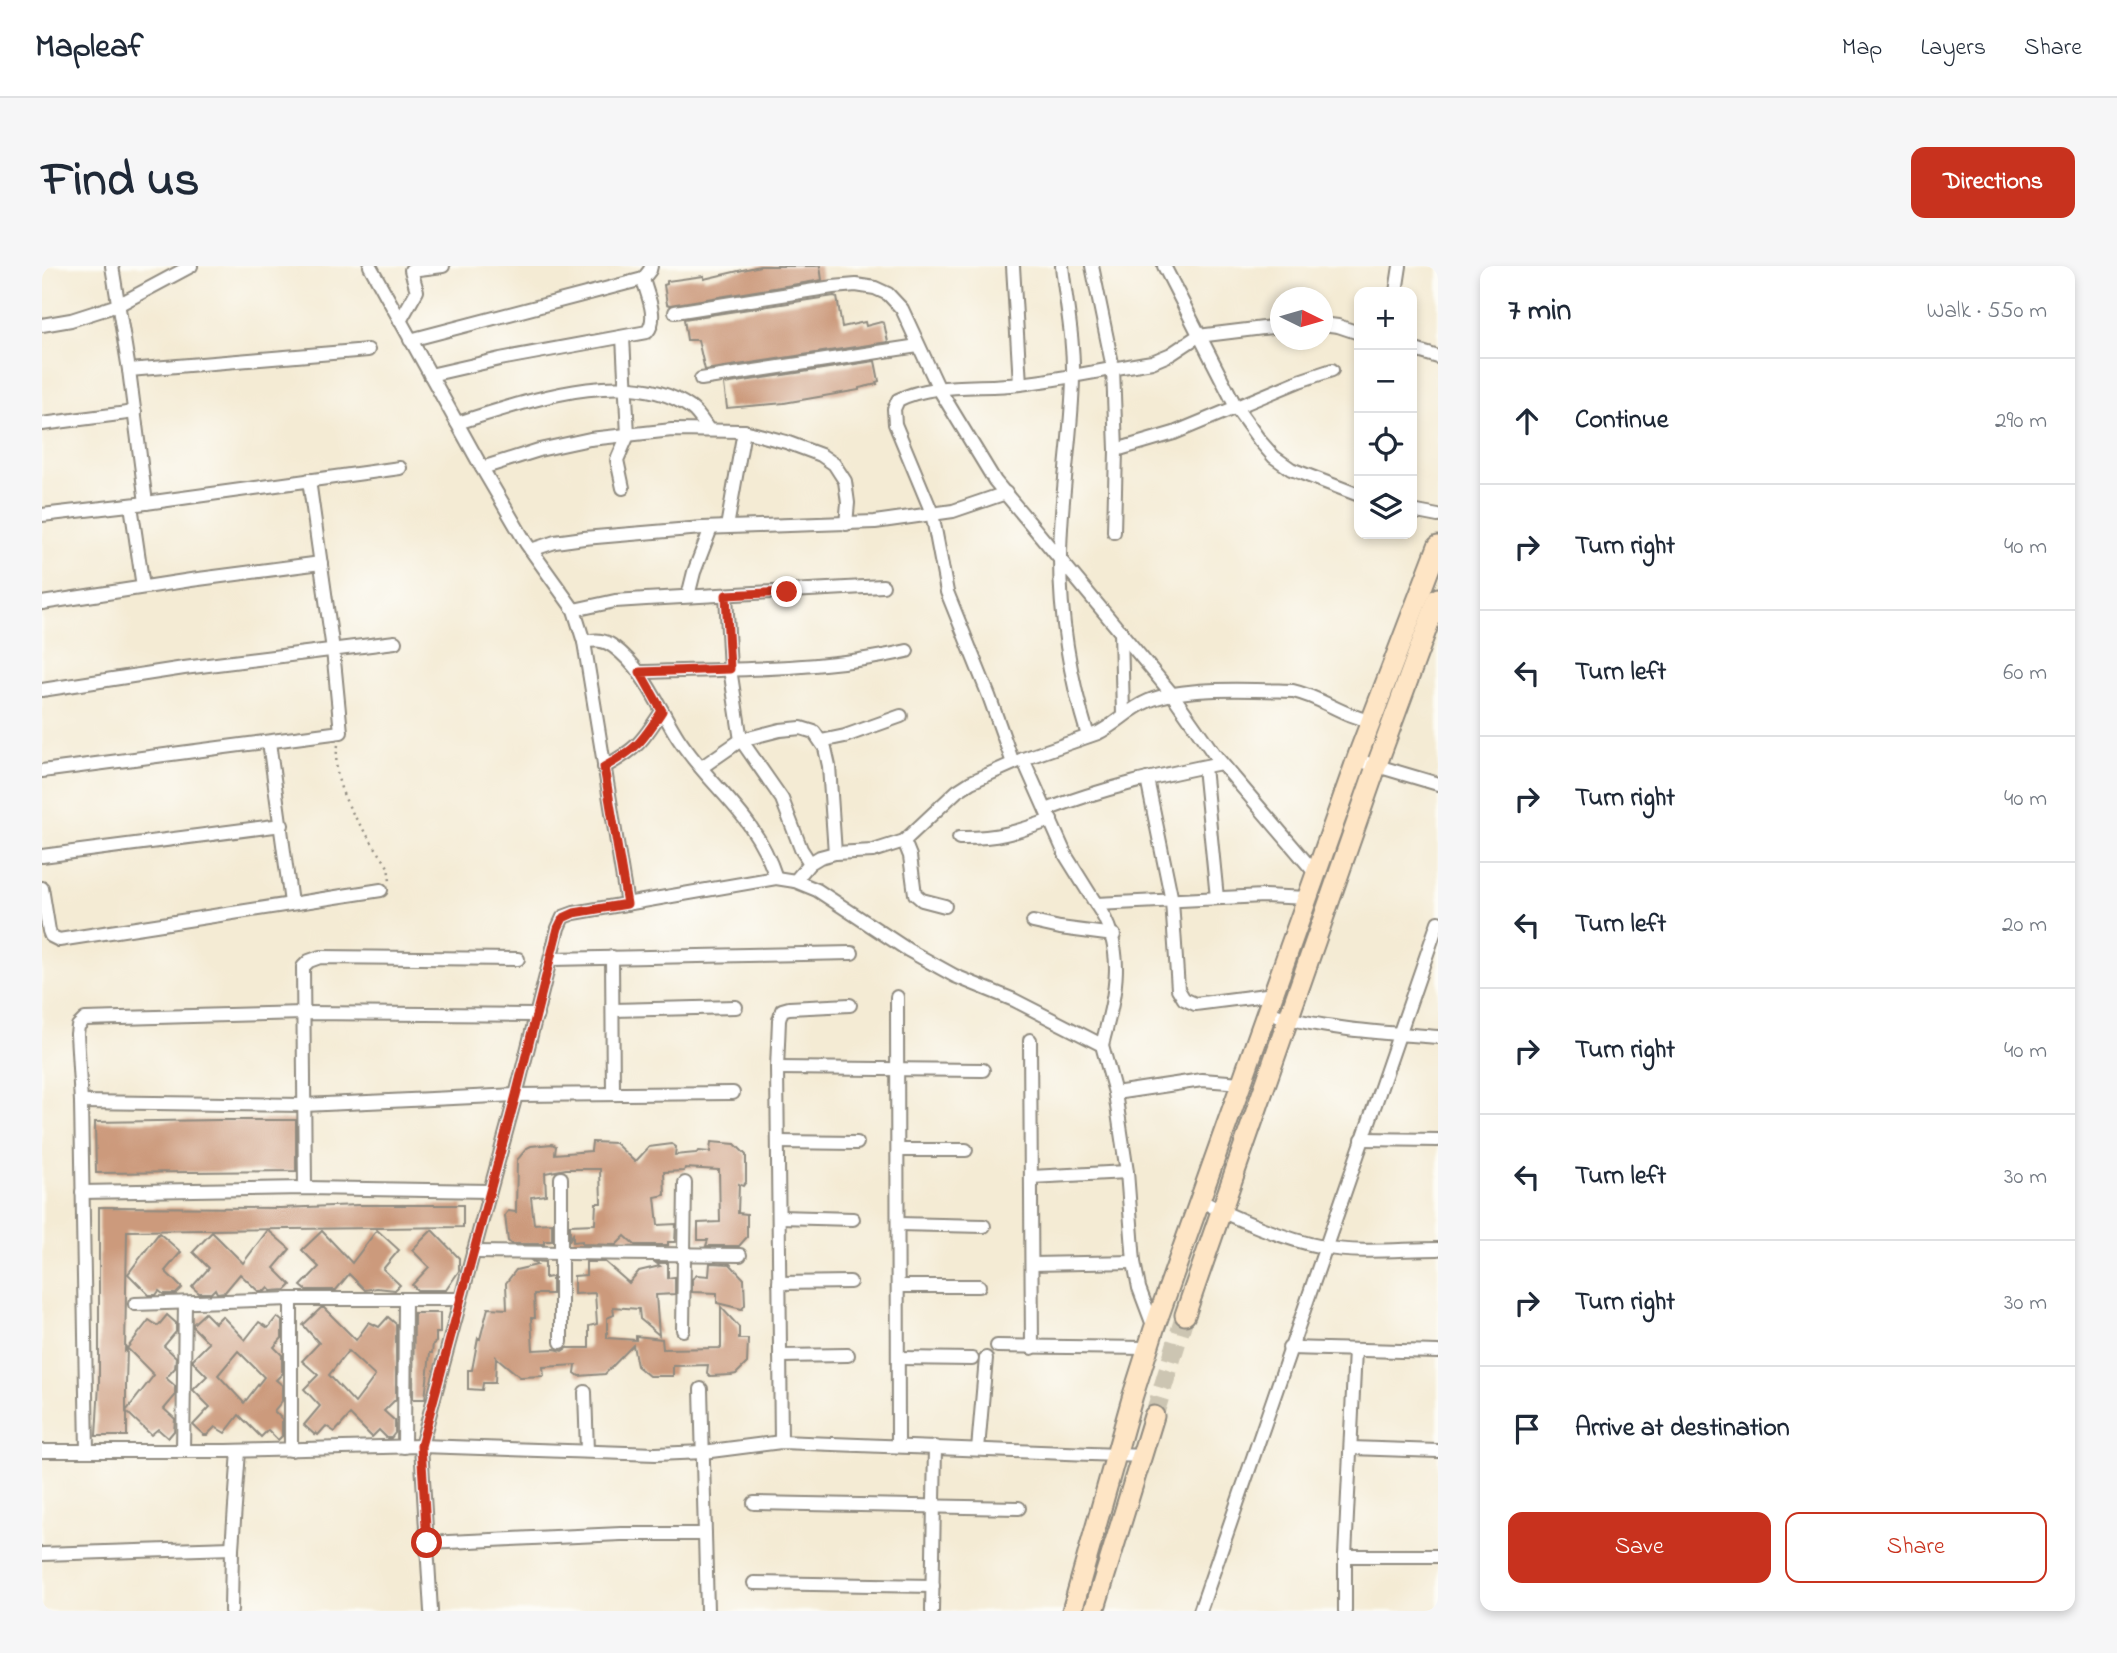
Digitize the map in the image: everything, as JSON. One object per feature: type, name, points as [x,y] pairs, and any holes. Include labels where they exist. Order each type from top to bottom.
[{"type":"street","points":[[112,266],[146,503]]},
{"type":"street","points":[[42,325],[71,320],[118,305],[191,266]]},
{"type":"street","points":[[370,266],[482,468],[531,550],[574,610],[584,642],[627,904]]},
{"type":"street","points":[[400,321],[416,291],[411,270],[443,266]]},
{"type":"street","points":[[410,340],[643,279],[650,266]]},
{"type":"street","points":[[1013,266],[1020,384]]},
{"type":"street","points":[[1062,266],[1073,374],[1060,557],[1067,652],[1076,697],[1088,736]]},
{"type":"street","points":[[1092,266],[1113,368],[1116,450],[1114,533]]},
{"type":"street","points":[[1164,266],[1237,409],[1274,457],[1291,469],[1354,493]]},
{"type":"street","points":[[1397,287],[1400,266]]},
{"type":"street","points":[[430,375],[647,332],[652,326],[652,315],[643,279]]},
{"type":"street","points":[[675,312],[856,285],[875,288],[888,294],[902,309],[939,389],[995,481],[1121,631],[1172,694],[1222,763],[1316,874]]},
{"type":"street","points":[[1333,325],[1354,331]]},
{"type":"street","points":[[1154,1329],[1139,1288],[1134,1262],[1127,1172],[1115,1093],[1102,1045],[1112,1008],[1117,967],[1114,935],[1103,907],[1066,856],[989,696],[947,592],[932,513],[895,424],[894,409],[898,400],[909,394],[939,389],[1020,384],[1152,362],[1171,354],[1198,336],[1270,327]]},
{"type":"street","points":[[623,337],[628,435],[617,460],[623,488]]},
{"type":"street","points":[[701,379],[918,346]]},
{"type":"street","points":[[129,370],[368,350]]},
{"type":"street","points":[[1415,350],[1438,357]]},
{"type":"street","points":[[1116,450],[1174,433],[1332,370]]},
{"type":"street","points":[[457,423],[512,406],[573,392],[625,387],[673,398],[693,410],[708,429]]},
{"type":"street","points":[[42,424],[135,412]]},
{"type":"street","points":[[482,468],[539,450],[590,439],[672,430],[744,431],[786,442],[821,455],[834,464],[845,481],[848,503],[846,524]]},
{"type":"street","points":[[727,527],[744,431]]},
{"type":"street","points":[[42,515],[400,468]]},
{"type":"street","points":[[42,771],[341,732],[333,650],[309,480]]},
{"type":"street","points":[[531,550],[555,542],[584,538],[727,527],[875,522],[953,511],[1006,493]]},
{"type":"street","points":[[131,505],[143,587]]},
{"type":"street","points":[[1417,512],[1438,516]]},
{"type":"street","points":[[688,596],[711,528]]},
{"type":"street","points":[[1072,1611],[1115,1455],[1154,1329],[1371,721],[1438,546]]},
{"type":"street","points":[[42,603],[321,564]]},
{"type":"street","points":[[574,610],[615,601],[883,586]]},
{"type":"street","points":[[726,595],[730,669],[741,740],[782,799],[801,849],[810,863]]},
{"type":"street","points":[[1185,1315],[1376,767],[1430,640],[1436,607]]},
{"type":"street","points":[[1121,631],[1123,715]]},
{"type":"street","points":[[584,642],[599,640],[611,644],[640,672],[680,740],[755,831],[768,854],[776,878]]},
{"type":"street","points":[[42,690],[184,668],[395,642]]},
{"type":"street","points":[[640,672],[867,660],[907,651]]},
{"type":"street","points":[[795,881],[810,863],[820,857],[835,853],[873,851],[904,841],[957,791],[971,782],[1018,761],[1109,727],[1123,715],[1150,700],[1194,691],[1293,691],[1306,693],[1346,714],[1371,721]]},
{"type":"street","points":[[604,767],[626,755],[643,741],[662,711]]},
{"type":"street","points":[[821,741],[845,736],[901,716]]},
{"type":"street","points":[[702,768],[741,740],[780,730],[801,728],[814,733],[825,748],[830,766],[835,853]]},
{"type":"street","points":[[269,742],[291,903]]},
{"type":"street","points":[[1357,760],[1438,784]]},
{"type":"street","points":[[959,838],[1013,834],[1087,794],[1222,763]]},
{"type":"street","points":[[1204,766],[1217,898]]},
{"type":"street","points":[[1147,779],[1172,901],[1178,989],[1184,999],[1195,1004],[1270,1003],[1287,1019],[1438,1037]]},
{"type":"street","points":[[42,856],[282,825]]},
{"type":"street","points":[[904,841],[915,894],[922,901],[945,906]]},
{"type":"street","points":[[431,1611],[421,1446],[558,928],[563,918],[574,913],[776,878],[795,881],[817,890],[908,950],[956,976],[1025,1005],[1102,1045]]},
{"type":"street","points":[[42,888],[47,937],[59,940],[381,890]]},
{"type":"street","points":[[1103,907],[1217,898],[1308,898]]},
{"type":"street","points":[[1033,922],[1114,935]]},
{"type":"street","points":[[1200,1611],[1398,1034],[1433,945],[1438,922]]},
{"type":"street","points":[[551,959],[852,953]]},
{"type":"street","points":[[305,1188],[303,967],[309,961],[320,957],[518,959]]},
{"type":"street","points":[[612,957],[613,1094]]},
{"type":"street","points":[[897,997],[898,1445]]},
{"type":"street","points":[[781,1442],[777,1068],[779,1020],[782,1010],[789,1007],[850,1005]]},
{"type":"street","points":[[612,1010],[736,1007]]},
{"type":"street","points":[[87,1451],[81,1102],[77,1034],[78,1026],[85,1019],[303,1013],[537,1015]]},
{"type":"street","points":[[1030,1040],[1032,1348]]},
{"type":"street","points":[[777,1068],[983,1070]]},
{"type":"street","points":[[1115,1093],[1202,1080],[1242,1083]]},
{"type":"street","points":[[81,1102],[304,1105],[516,1095],[733,1093]]},
{"type":"street","points":[[1362,1139],[1438,1140]]},
{"type":"street","points":[[778,1142],[857,1143]]},
{"type":"street","points":[[898,1150],[966,1150]]},
{"type":"street","points":[[1031,1177],[1127,1172]]},
{"type":"street","points":[[561,1178],[561,1342]]},
{"type":"street","points":[[683,1330],[685,1183]]},
{"type":"street","points":[[82,1192],[305,1188],[489,1191]]},
{"type":"street","points":[[1200,1200],[1222,1212],[1324,1247],[1348,1250],[1438,1249]]},
{"type":"street","points":[[779,1217],[853,1219]]},
{"type":"street","points":[[898,1224],[984,1226]]},
{"type":"street","points":[[473,1252],[740,1255]]},
{"type":"street","points":[[1033,1264],[1134,1262]]},
{"type":"street","points":[[779,1283],[850,1282]]},
{"type":"street","points":[[898,1286],[979,1286]]},
{"type":"street","points":[[135,1304],[291,1299],[460,1299]]},
{"type":"street","points":[[291,1299],[291,1450]]},
{"type":"street","points":[[404,1447],[405,1299]]},
{"type":"street","points":[[183,1450],[185,1303]]},
{"type":"street","points":[[997,1346],[1148,1348]]},
{"type":"street","points":[[1289,1348],[1438,1352]]},
{"type":"street","points":[[1345,1611],[1345,1556],[1355,1350]]},
{"type":"street","points":[[780,1356],[848,1355]]},
{"type":"street","points":[[899,1358],[979,1359],[978,1449]]},
{"type":"street","points":[[701,1389],[707,1611]]},
{"type":"street","points":[[585,1392],[587,1451]]},
{"type":"street","points":[[1094,1611],[1154,1416]]},
{"type":"street","points":[[42,1451],[239,1451],[421,1446],[704,1452],[781,1442],[1143,1456]]},
{"type":"street","points":[[932,1611],[935,1447]]},
{"type":"street","points":[[1351,1448],[1438,1451]]},
{"type":"street","points":[[231,1611],[232,1548],[239,1451]]},
{"type":"street","points":[[754,1503],[1019,1508]]},
{"type":"street","points":[[427,1543],[621,1534],[705,1534]]},
{"type":"street","points":[[42,1554],[232,1548]]},
{"type":"street","points":[[1345,1556],[1438,1556]]},
{"type":"street","points":[[754,1583],[933,1586]]},
{"type":"path","points":[[341,732],[336,756],[336,774],[348,803],[388,867],[389,886],[381,890]]},
{"type":"building","points":[[760,266],[820,266],[822,280],[667,304],[664,285],[667,281],[704,276],[704,279]]},
{"type":"building","points":[[837,297],[842,327],[881,322],[884,323],[888,342],[705,370],[698,340],[687,340],[684,319]]},
{"type":"building","points":[[875,361],[879,381],[859,390],[784,403],[727,408],[724,384]]},
{"type":"building","points":[[296,1120],[296,1171],[96,1173],[95,1122]]},
{"type":"building","points":[[592,1142],[615,1143],[635,1162],[649,1147],[672,1144],[676,1147],[675,1155],[710,1152],[711,1142],[735,1144],[746,1155],[746,1182],[743,1186],[739,1184],[738,1213],[747,1214],[747,1237],[739,1246],[706,1246],[708,1240],[698,1240],[698,1223],[720,1222],[719,1170],[685,1168],[684,1171],[664,1172],[665,1195],[655,1197],[658,1225],[676,1224],[675,1242],[668,1242],[668,1245],[635,1245],[625,1236],[616,1245],[573,1242],[573,1234],[570,1239],[570,1225],[595,1224],[596,1203],[601,1203],[600,1169],[566,1169],[545,1173],[546,1195],[531,1197],[534,1224],[552,1223],[552,1241],[544,1241],[544,1244],[511,1244],[508,1241],[505,1215],[508,1211],[516,1212],[517,1160],[531,1146],[552,1144],[556,1146],[555,1154],[591,1151]]},
{"type":"building","points":[[463,1205],[463,1227],[127,1231],[125,1351],[127,1348],[149,1320],[158,1326],[167,1315],[176,1323],[176,1332],[164,1346],[176,1357],[175,1368],[166,1378],[175,1386],[175,1396],[164,1409],[175,1419],[174,1431],[168,1438],[158,1429],[151,1435],[127,1412],[127,1436],[96,1436],[99,1384],[99,1207]],"holes":[[[127,1348],[154,1375],[126,1411]]]},
{"type":"building","points":[[268,1230],[290,1249],[274,1268],[291,1285],[286,1290],[271,1291],[268,1288],[258,1291],[240,1274],[225,1292],[217,1293],[215,1289],[211,1293],[199,1293],[192,1287],[209,1268],[193,1252],[212,1232],[243,1263]]},
{"type":"building","points":[[377,1230],[399,1250],[383,1269],[400,1285],[395,1290],[365,1290],[349,1274],[336,1290],[306,1290],[301,1286],[319,1267],[302,1250],[322,1231],[352,1263]]},
{"type":"building","points":[[432,1230],[459,1258],[459,1271],[446,1290],[417,1290],[412,1285],[429,1267],[412,1250]]},
{"type":"building","points":[[159,1233],[181,1252],[165,1271],[182,1288],[176,1294],[163,1294],[159,1291],[156,1295],[149,1295],[128,1274]]},
{"type":"building","points":[[532,1261],[545,1262],[545,1278],[552,1277],[552,1294],[534,1294],[535,1318],[531,1318],[533,1350],[589,1348],[589,1326],[597,1324],[595,1293],[574,1294],[574,1276],[586,1275],[586,1262],[605,1262],[629,1283],[639,1271],[660,1266],[656,1263],[668,1263],[668,1278],[675,1277],[675,1294],[656,1295],[659,1335],[640,1319],[639,1309],[613,1307],[614,1315],[607,1318],[607,1338],[636,1340],[636,1336],[662,1339],[663,1349],[721,1348],[721,1307],[739,1327],[739,1339],[748,1339],[747,1363],[736,1374],[731,1375],[710,1376],[707,1373],[708,1365],[673,1366],[673,1376],[649,1376],[637,1366],[633,1345],[605,1374],[579,1376],[575,1373],[576,1365],[543,1367],[544,1376],[520,1377],[496,1357],[495,1383],[483,1383],[482,1390],[468,1389],[468,1370],[472,1370],[478,1338],[480,1339],[488,1308],[507,1309],[506,1283],[516,1270],[537,1265]]},
{"type":"building","points":[[710,1263],[730,1264],[744,1279],[745,1305],[742,1309],[717,1303],[717,1293],[692,1292],[692,1279],[697,1275],[709,1276]]},
{"type":"building","points":[[321,1308],[356,1340],[369,1322],[379,1327],[388,1317],[396,1324],[396,1399],[384,1411],[395,1421],[395,1433],[391,1438],[387,1438],[379,1430],[372,1437],[350,1415],[335,1432],[326,1426],[315,1435],[304,1425],[320,1406],[304,1389],[318,1375],[302,1361],[319,1343],[303,1325]],"holes":[[[348,1351],[375,1376],[355,1403],[329,1375]]]},
{"type":"building","points":[[205,1313],[215,1323],[222,1316],[245,1340],[259,1322],[268,1328],[277,1317],[282,1321],[282,1338],[274,1347],[282,1355],[282,1374],[276,1380],[282,1385],[282,1401],[274,1411],[282,1419],[282,1436],[278,1440],[268,1430],[261,1437],[239,1415],[225,1433],[215,1427],[204,1435],[193,1425],[210,1407],[193,1390],[207,1376],[193,1359],[209,1343],[193,1324]],"holes":[[[238,1351],[264,1377],[244,1403],[218,1375]]]},
{"type":"building","points":[[414,1313],[440,1313],[440,1333],[436,1333],[436,1342],[430,1353],[425,1399],[413,1399]]},
{"type":"tunnel","points":[[1154,1416],[1185,1315]]},
{"type":"route","points":[[427,1543],[421,1446],[558,928],[563,918],[574,913],[627,904],[604,767],[626,755],[643,741],[662,711],[640,672],[730,669],[726,595],[787,592]]}]
